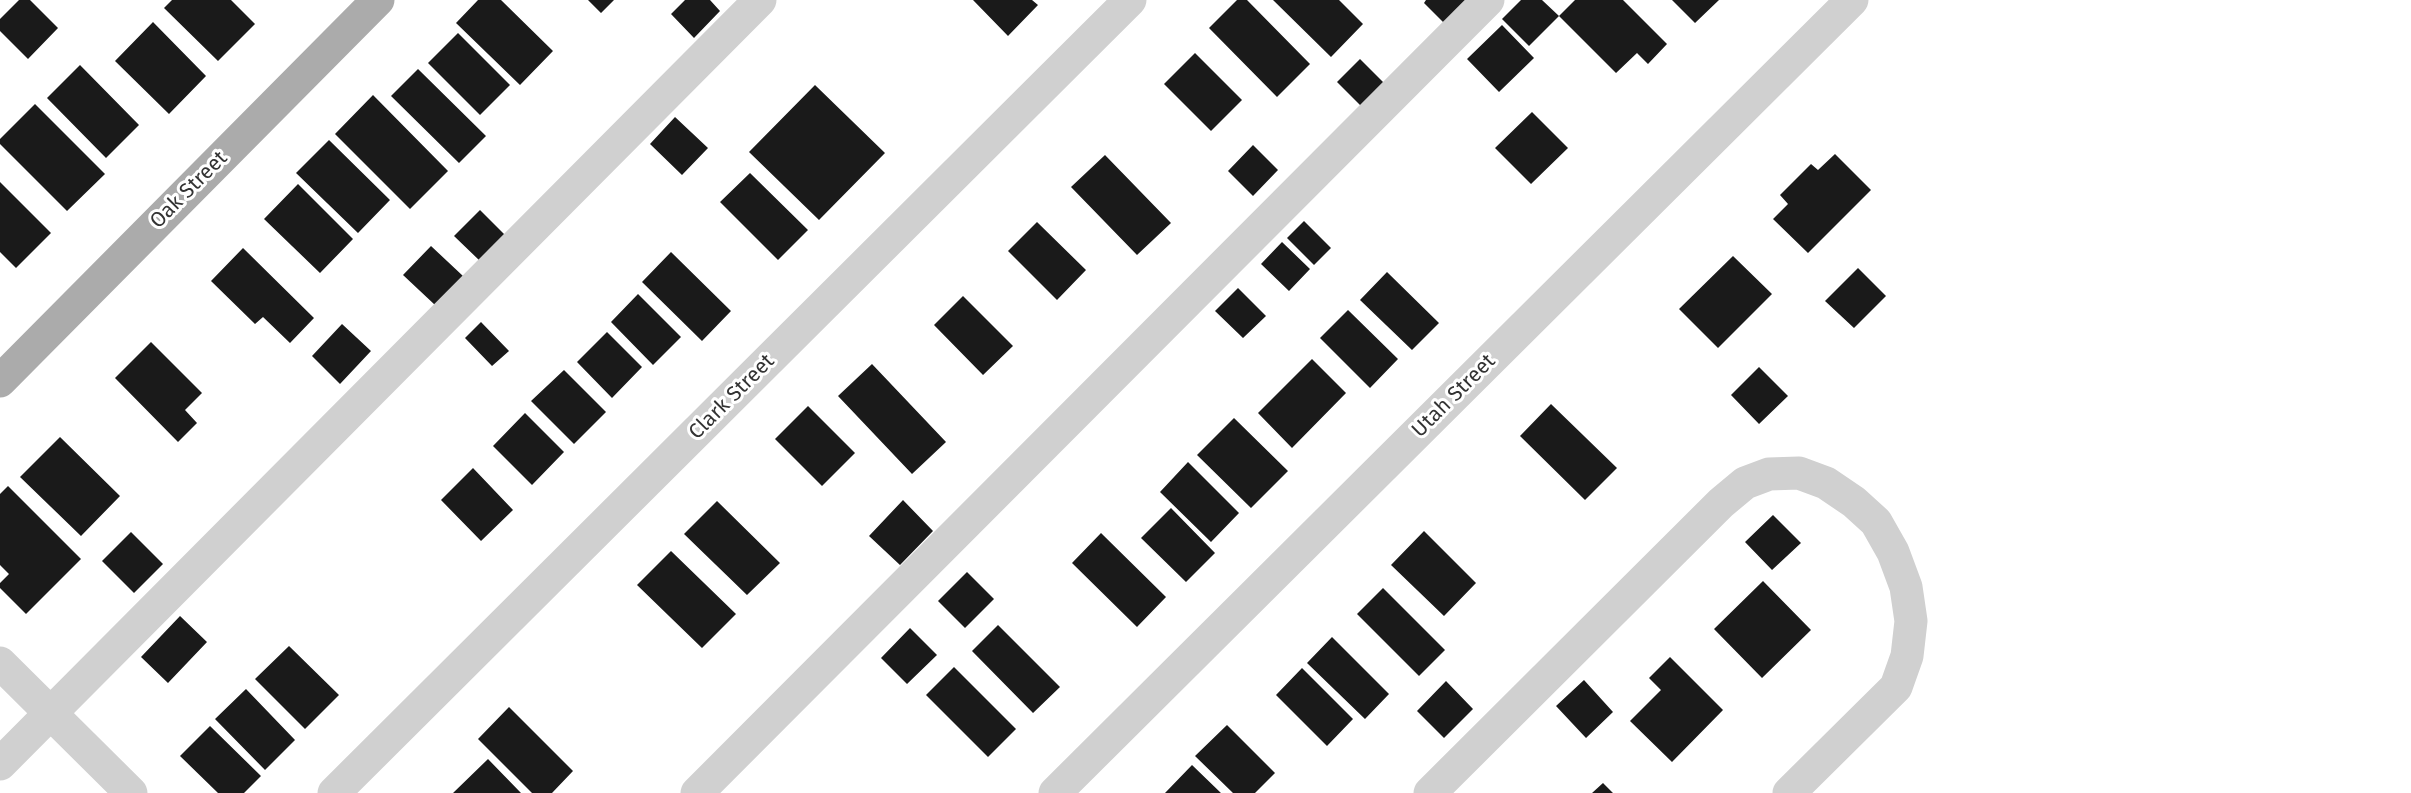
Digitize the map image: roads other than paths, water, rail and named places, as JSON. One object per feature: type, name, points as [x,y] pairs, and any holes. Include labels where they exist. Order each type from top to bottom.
[{"type":"main road","name":"Oak Street","points":[[0,381],[378,0]]},
{"type":"street","points":[[0,764],[760,0]]},
{"type":"street","name":"Clark Street","points":[[334,793],[1130,0]]},
{"type":"street","points":[[697,793],[1488,0]]},
{"type":"street","name":"Utah Street","points":[[1055,793],[1852,0]]},
{"type":"street","points":[[1430,793],[1721,503],[1745,483],[1769,474],[1799,473],[1826,483],[1854,502],[1876,522],[1893,552],[1906,587],[1911,621],[1907,656],[1896,687],[1789,793]]},
{"type":"street","points":[[0,663],[131,793]]}]
